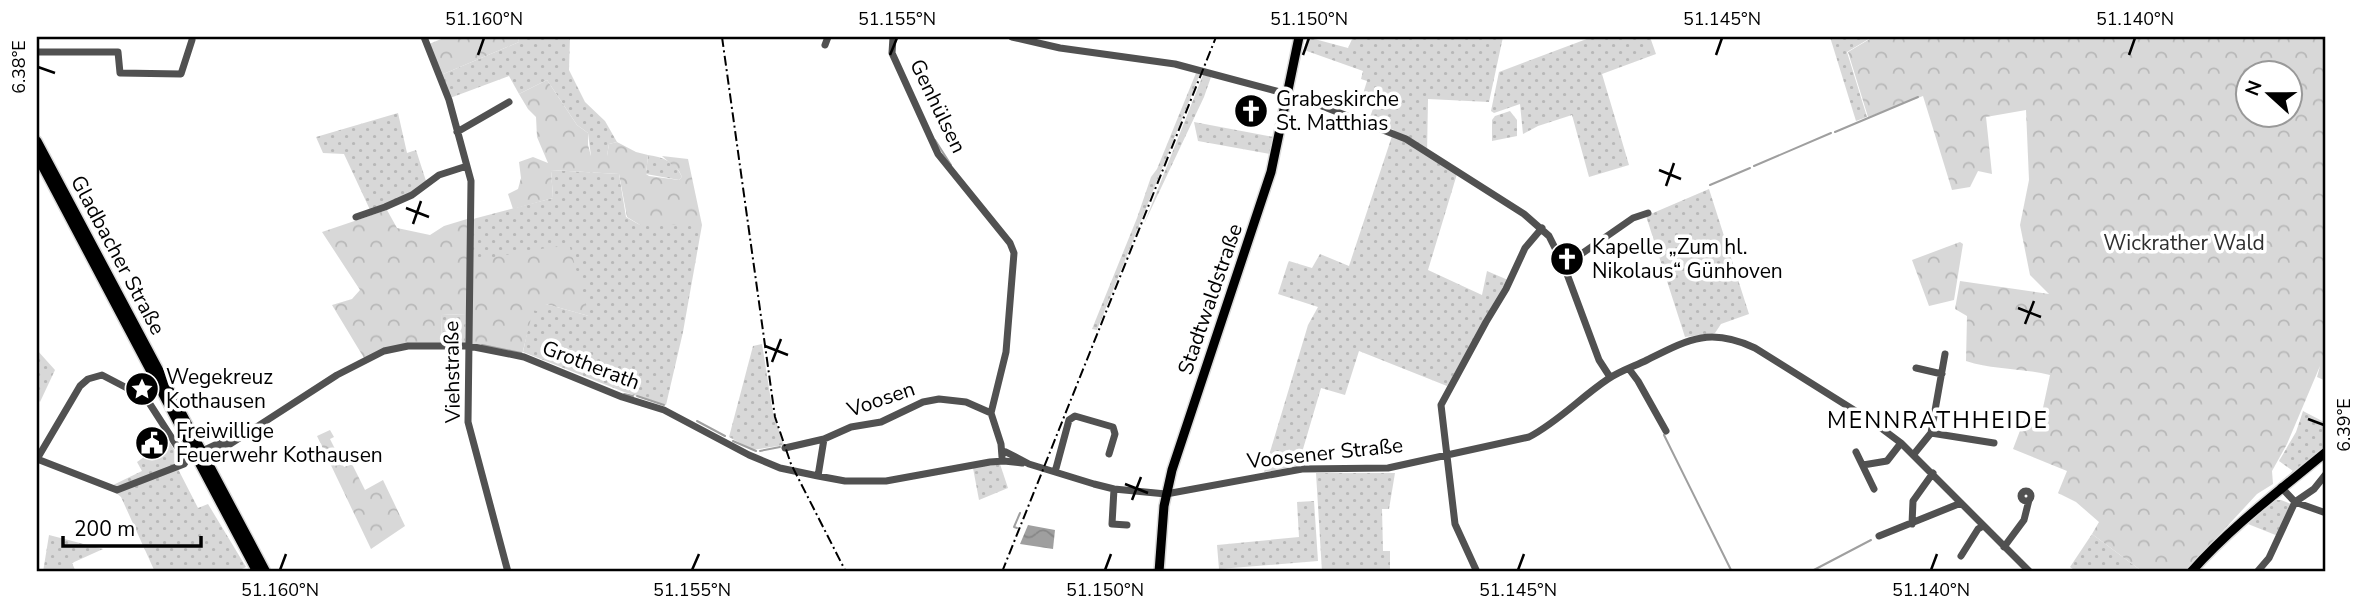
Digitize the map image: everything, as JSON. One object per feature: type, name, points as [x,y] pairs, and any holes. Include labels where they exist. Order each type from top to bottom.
[{"type":"main road","name":"Stadtwaldstraße","points":[[1159,572],[1166,494],[1189,416],[1269,180],[1299,37]]},
{"type":"main road","name":"Gladbacher Straße","points":[[37,140],[257,572]]},
{"type":"main road","name":"Gladbacher Straße","points":[[37,156],[156,381],[265,572]]},
{"type":"main road","points":[[2191,572],[2221,539],[2326,452]]},
{"type":"street","name":"Viehstraße","points":[[424,37],[449,100],[471,181],[467,404],[471,439],[508,572]]},
{"type":"street","points":[[825,45],[828,37]]},
{"type":"street","name":"Genhülsen","points":[[893,37],[892,53],[939,153],[1010,243],[1014,254],[1006,352],[991,413]]},
{"type":"street","points":[[1012,37],[1060,48],[1175,64],[1288,94],[1406,139],[1516,209],[1549,236],[1564,266],[1599,360],[1610,377]]},
{"type":"street","points":[[37,52],[118,52],[120,73],[181,74],[192,40]]},
{"type":"street","points":[[457,132],[509,102]]},
{"type":"street","points":[[356,217],[412,195],[439,175],[467,166]]},
{"type":"street","points":[[1564,266],[1633,218],[1648,213]]},
{"type":"street","points":[[1476,572],[1455,524],[1441,405],[1506,289],[1525,248],[1542,229]]},
{"type":"street","name":"Voosener Straße","points":[[1166,494],[1302,469],[1388,468],[1529,437],[1543,430],[1610,377],[1682,342],[1702,336],[1738,340],[1755,348],[1873,422],[1901,443]]},
{"type":"street","name":"Grotherath","points":[[37,459],[117,490],[184,464],[383,351],[408,346],[470,346],[524,357],[622,397],[664,410],[749,455],[780,468],[818,477],[845,481],[886,481],[1005,461],[1029,464]]},
{"type":"street","points":[[1914,454],[1931,433],[1945,354]]},
{"type":"street","points":[[1916,368],[1942,374]]},
{"type":"street","points":[[1629,369],[1639,381],[1666,431]]},
{"type":"street","points":[[37,459],[80,386],[88,379],[102,375],[146,398],[183,454],[198,456]]},
{"type":"street","points":[[146,398],[156,381]]},
{"type":"street","name":"Voosen","points":[[785,448],[824,439],[851,427],[881,422],[923,402],[939,399],[966,402],[991,413]]},
{"type":"street","points":[[991,413],[1005,461]]},
{"type":"street","points":[[1055,471],[1069,420],[1075,416],[1113,427],[1115,434],[1110,454]]},
{"type":"street","points":[[1931,433],[1994,443]]},
{"type":"street","points":[[818,477],[824,439]]},
{"type":"street","points":[[1863,465],[1887,461],[1901,443],[2030,572]]},
{"type":"street","points":[[1001,444],[1006,452],[1029,464],[1114,489],[1166,494]]},
{"type":"street","points":[[1005,461],[1006,452]]},
{"type":"street","points":[[1856,452],[1874,489]]},
{"type":"street","points":[[1868,476],[1881,462]]},
{"type":"street","points":[[1912,524],[1913,501],[1933,473]]},
{"type":"street","points":[[2257,572],[2269,558],[2295,502],[2314,489],[2326,474]]},
{"type":"street","points":[[2281,487],[2295,502],[2326,513]]},
{"type":"street","points":[[1114,489],[1112,524],[1127,526]]},
{"type":"street","points":[[2004,547],[2024,520],[2029,500]]},
{"type":"street","points":[[1879,536],[1961,503]]},
{"type":"street","points":[[1961,556],[1978,528],[1983,526]]},
{"type":"green space","points":[[446,37],[518,37],[519,42],[441,75],[429,44]]},
{"type":"green space","points":[[518,37],[570,37],[569,70],[585,102],[605,121],[617,142],[609,144],[607,156],[591,156],[588,133],[577,125],[547,80],[519,94],[509,76],[450,98],[441,75],[519,42]]},
{"type":"green space","points":[[1307,37],[1348,48],[1353,37],[1503,37],[1489,102],[1428,99],[1427,154],[1457,174],[1428,270],[1482,295],[1487,271],[1508,280],[1447,386],[1359,351],[1345,395],[1321,388],[1298,466],[1264,472],[1308,325],[1318,307],[1278,294],[1288,263],[1289,261],[1312,268],[1320,254],[1349,266],[1394,130],[1369,120],[1375,103],[1362,97],[1367,81],[1361,79],[1363,71],[1304,50]]},
{"type":"green space","points":[[1592,37],[1650,37],[1656,54],[1602,74],[1629,165],[1589,177],[1572,115],[1523,134],[1520,104],[1494,113],[1491,111],[1499,72]]},
{"type":"green space","points":[[1830,37],[1872,37],[1847,52],[1867,117],[1856,121]]},
{"type":"green space","name":"Wickrather Wald","points":[[1873,37],[2326,37],[2326,381],[2317,377],[2320,366],[2287,444],[2272,471],[2273,484],[2257,494],[2185,572],[2143,572],[2092,534],[2099,522],[2076,502],[2058,493],[2067,471],[2013,449],[2026,415],[2041,417],[2050,375],[1966,361],[1967,316],[1955,309],[1960,281],[2049,294],[2030,275],[2020,225],[2029,180],[2026,110],[1986,117],[1992,174],[1978,171],[1970,187],[1952,190],[1923,96],[1868,117],[1848,52]]},
{"type":"green space","points":[[1196,73],[1200,74],[1097,330],[1092,329],[1151,177],[1157,169]]},
{"type":"green space","points":[[1203,75],[1211,77],[1204,97],[1144,224]]},
{"type":"green space","points":[[547,80],[577,125],[588,133],[591,156],[607,156],[609,144],[617,142],[648,155],[646,174],[649,176],[679,180],[682,177],[679,171],[662,156],[688,159],[702,225],[640,225],[627,217],[619,174],[551,170],[553,198],[513,209],[508,194],[518,189],[521,178],[519,162],[533,157],[548,163],[537,137],[536,117],[519,94]]},
{"type":"green space","points":[[1510,111],[1517,120],[1517,136],[1492,141],[1492,120],[1495,116]]},
{"type":"green space","points":[[398,113],[407,153],[416,150],[426,181],[407,195],[371,212],[344,154],[323,153],[316,137]]},
{"type":"green space","points":[[1194,122],[1274,137],[1270,154],[1198,141]]},
{"type":"green space","points":[[648,155],[668,161],[682,177],[679,180],[646,174]]},
{"type":"green space","points":[[551,170],[619,174],[626,217],[640,225],[702,225],[683,332],[666,405],[624,392],[523,352],[532,309],[546,304],[589,316],[472,261],[473,219],[553,198]]},
{"type":"green space","points":[[1709,189],[1749,314],[1721,324],[1715,333],[1685,337],[1646,216]]},
{"type":"green space","points":[[387,210],[397,228],[430,235],[444,226],[467,219],[472,261],[569,244],[589,316],[546,304],[543,313],[533,310],[522,355],[465,343],[466,315],[442,314],[441,344],[402,344],[364,358],[332,305],[352,299],[360,290],[322,232]]},
{"type":"green space","points":[[1960,242],[1963,244],[1954,300],[1929,306],[1912,260]]},
{"type":"green space","points":[[442,314],[466,315],[465,343],[441,344]]},
{"type":"green space","points":[[762,344],[773,413],[784,445],[753,450],[729,437],[753,346]]},
{"type":"green space","points":[[37,350],[55,370],[40,402],[37,396]]},
{"type":"green space","points":[[2303,411],[2326,423],[2326,448],[2280,482],[2293,471],[2279,461],[2296,432]]},
{"type":"green space","points":[[330,430],[334,437],[330,439],[344,467],[352,464],[365,490],[383,480],[405,526],[371,549],[317,436]]},
{"type":"green space","points":[[168,440],[185,466],[178,469],[198,508],[208,504],[246,567],[236,572],[155,572],[121,497],[109,487],[142,471],[137,462]]},
{"type":"green space","points":[[1000,464],[1008,488],[979,500],[973,468]]},
{"type":"green space","points":[[1316,473],[1395,473],[1389,509],[1382,509],[1383,551],[1390,551],[1390,572],[1322,572]]},
{"type":"green space","points":[[2276,500],[2291,504],[2278,536],[2243,522]]},
{"type":"green space","points":[[1314,501],[1318,561],[1219,569],[1217,545],[1299,537],[1297,502]]},
{"type":"green space","points":[[2092,534],[2143,572],[2077,572],[2070,567]]},
{"type":"green space","points":[[49,535],[103,549],[72,563],[76,572],[43,572]]},
{"type":"water","points":[[1028,525],[1055,530],[1053,549],[1020,544]]},
{"type":"waterway","points":[[1835,132],[1918,97]]},
{"type":"waterway","points":[[1754,166],[1831,133]]},
{"type":"waterway","points":[[935,140],[951,165]]},
{"type":"waterway","points":[[1710,185],[1750,168]]},
{"type":"waterway","points":[[482,345],[521,353]]},
{"type":"waterway","points":[[624,394],[633,396]]},
{"type":"waterway","points":[[637,396],[664,405]]},
{"type":"waterway","points":[[697,421],[725,436]]},
{"type":"waterway","points":[[1664,435],[1732,572]]},
{"type":"waterway","points":[[733,441],[756,451]]},
{"type":"waterway","points":[[760,451],[780,447]]},
{"type":"waterway","points":[[1017,528],[1014,527],[1020,513]]},
{"type":"waterway","points":[[1810,572],[1871,540]]},
{"type":"railway","points":[[722,37],[775,417],[791,464],[846,572]]},
{"type":"railway","points":[[1002,572],[1216,37]]},
{"type":"place","name":"Grabeskirche St. Matthias","points":[[1251,111]]},
{"type":"place","name":"Kapelle „Zum hl. Nikolaus“ Günhoven","points":[[1567,259]]},
{"type":"place","name":"Wegekreuz Kothausen","points":[[142,389]]},
{"type":"place","name":"Freiwillige Feuerwehr Kothausen","points":[[152,443]]},
{"type":"district","name":"MENNRATHHEIDE","points":[[1938,420]]}]
